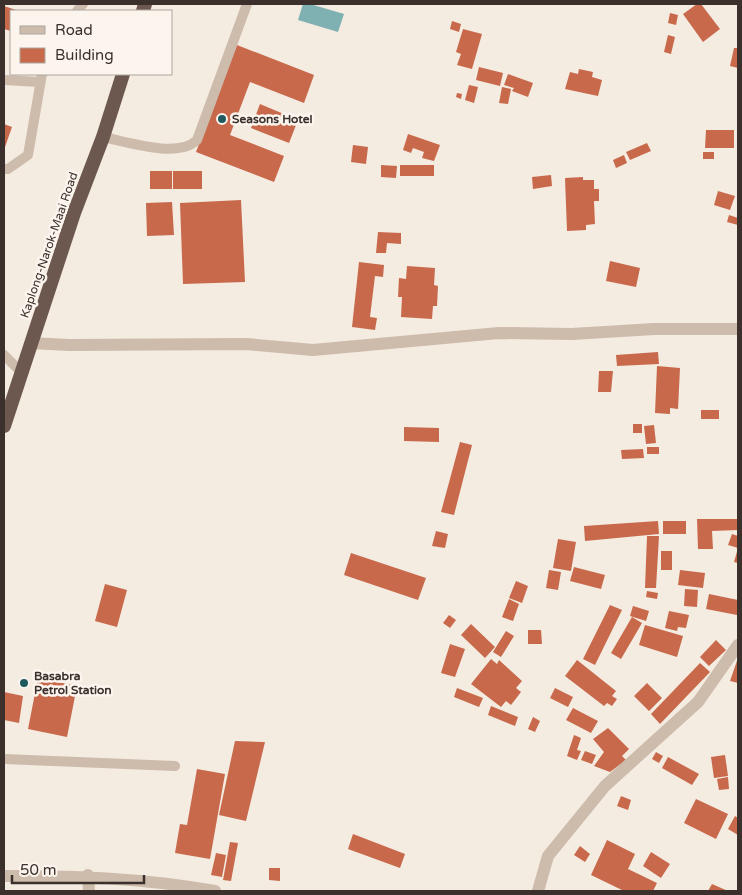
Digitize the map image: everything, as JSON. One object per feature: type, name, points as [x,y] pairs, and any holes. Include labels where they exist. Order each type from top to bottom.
[{"type":"highway","name":"Kaplong-Narok-Maai Road","points":[[5,419],[123,75]]},
{"type":"street","points":[[31,343],[69,345],[246,344],[313,350],[499,333],[572,334],[654,329],[738,329]]},
{"type":"street","points":[[538,891],[548,856],[605,786],[698,702],[738,645]]},
{"type":"street","points":[[4,876],[88,876],[167,882],[215,891]]},
{"type":"street","points":[[88,876],[89,891]]},
{"type":"lane","points":[[103,137],[167,149],[192,145],[197,140],[248,4]]},
{"type":"lane","points":[[4,80],[41,78],[28,154],[8,169],[4,169]]},
{"type":"lane","points":[[4,355],[21,372]]},
{"type":"lane","points":[[4,759],[175,766]]},
{"type":"water","points":[[303,4],[310,4],[344,14],[338,32],[298,20]]},
{"type":"building","points":[[697,4],[701,4],[720,29],[703,42],[683,14]]},
{"type":"building","points":[[4,6],[16,10],[10,10],[10,31],[4,29]]},
{"type":"building","points":[[670,13],[678,15],[676,25],[668,23]]},
{"type":"building","points":[[452,21],[461,24],[459,32],[450,29]]},
{"type":"building","points":[[463,29],[482,34],[472,69],[457,65],[461,54],[456,52]]},
{"type":"building","points":[[668,35],[675,37],[671,54],[664,52]]},
{"type":"building","name":"Seasons Hotel","points":[[237,45],[314,75],[304,103],[250,82],[230,135],[284,156],[274,182],[196,152]]},
{"type":"building","points":[[734,48],[738,48],[738,68],[730,66]]},
{"type":"building","points":[[479,67],[503,73],[500,86],[476,80]]},
{"type":"building","points":[[579,69],[593,72],[592,77],[602,80],[598,96],[565,89],[570,72],[578,74]]},
{"type":"building","points":[[508,74],[533,83],[528,97],[512,91],[514,88],[504,85]]},
{"type":"building","points":[[469,85],[478,87],[474,103],[465,100]]},
{"type":"building","points":[[502,87],[511,89],[508,104],[499,103]]},
{"type":"building","points":[[457,93],[462,94],[461,99],[456,97]]},
{"type":"building","points":[[260,104],[298,120],[289,143],[251,128]]},
{"type":"building","points":[[4,124],[12,127],[4,150]]},
{"type":"building","points":[[706,130],[734,130],[734,148],[705,148]]},
{"type":"building","points":[[408,134],[440,145],[434,161],[422,158],[424,152],[413,148],[411,153],[403,150]]},
{"type":"building","points":[[647,143],[651,151],[630,160],[626,152]]},
{"type":"building","points":[[353,145],[368,147],[366,164],[351,162]]},
{"type":"building","points":[[703,152],[714,152],[714,159],[703,159]]},
{"type":"building","points":[[624,155],[627,163],[616,168],[613,160]]},
{"type":"building","points":[[381,165],[397,166],[396,178],[381,177]]},
{"type":"building","points":[[400,165],[434,165],[434,176],[400,176]]},
{"type":"building","points":[[150,171],[172,171],[172,189],[150,189]]},
{"type":"building","points":[[173,171],[202,171],[202,189],[173,189]]},
{"type":"building","points":[[551,175],[552,186],[533,189],[532,177]]},
{"type":"building","points":[[583,177],[583,180],[594,180],[594,189],[599,189],[599,201],[594,201],[595,224],[586,225],[586,230],[567,231],[565,178]]},
{"type":"building","points":[[718,191],[735,196],[730,210],[714,205]]},
{"type":"building","points":[[241,200],[245,282],[183,284],[180,203]]},
{"type":"building","points":[[172,202],[174,235],[147,236],[146,203]]},
{"type":"building","points":[[729,215],[738,218],[738,225],[727,222]]},
{"type":"building","points":[[378,232],[401,233],[401,244],[387,243],[386,253],[376,253]]},
{"type":"building","points":[[610,261],[640,268],[636,287],[606,281]]},
{"type":"building","points":[[359,262],[384,265],[383,277],[375,276],[370,317],[377,318],[375,330],[352,327]]},
{"type":"building","points":[[407,266],[435,268],[434,285],[438,286],[437,306],[433,306],[432,319],[401,317],[402,297],[398,297],[399,278],[406,279]]},
{"type":"building","points":[[658,352],[659,364],[617,366],[616,355]]},
{"type":"building","points":[[657,366],[680,368],[678,409],[670,408],[670,414],[655,413]]},
{"type":"building","points":[[599,371],[613,371],[611,392],[598,392]]},
{"type":"building","points":[[701,410],[719,410],[719,419],[701,419]]},
{"type":"building","points":[[633,424],[642,424],[642,433],[633,433]]},
{"type":"building","points":[[654,425],[656,443],[646,444],[644,426]]},
{"type":"building","points":[[404,427],[439,428],[439,442],[404,441]]},
{"type":"building","points":[[460,442],[472,445],[454,515],[441,512]]},
{"type":"building","points":[[647,447],[659,447],[659,454],[647,454]]},
{"type":"building","points":[[643,449],[644,458],[622,459],[621,450]]},
{"type":"building","points":[[697,519],[738,519],[738,530],[712,531],[713,549],[698,549]]},
{"type":"building","points":[[658,521],[659,534],[585,541],[584,526]]},
{"type":"building","points":[[663,521],[686,521],[686,534],[663,534]]},
{"type":"building","points":[[436,531],[448,534],[445,548],[432,546]]},
{"type":"building","points":[[732,534],[738,536],[738,548],[728,545]]},
{"type":"building","points":[[647,536],[659,536],[656,588],[645,588]]},
{"type":"building","points":[[558,539],[576,542],[571,571],[553,568]]},
{"type":"building","points":[[738,548],[738,563],[734,562]]},
{"type":"building","points":[[661,551],[672,551],[672,570],[661,570]]},
{"type":"building","points":[[351,553],[426,578],[418,600],[344,575]]},
{"type":"building","points":[[574,567],[605,575],[601,589],[570,581]]},
{"type":"building","points":[[549,570],[561,572],[558,590],[546,588]]},
{"type":"building","points":[[680,570],[705,573],[703,588],[678,585]]},
{"type":"building","points":[[516,581],[528,586],[522,603],[509,598]]},
{"type":"building","points":[[105,584],[127,590],[117,627],[95,621]]},
{"type":"building","points":[[685,589],[698,590],[697,607],[684,606]]},
{"type":"building","points":[[647,591],[658,593],[657,599],[646,597]]},
{"type":"building","points":[[709,594],[738,600],[737,615],[706,609]]},
{"type":"building","points":[[509,599],[519,604],[513,621],[502,617]]},
{"type":"building","points":[[610,605],[622,610],[595,665],[583,659]]},
{"type":"building","points":[[633,606],[649,611],[646,621],[630,616]]},
{"type":"building","points":[[669,611],[689,615],[686,628],[678,627],[677,631],[665,628]]},
{"type":"building","points":[[449,615],[456,620],[450,628],[443,623]]},
{"type":"building","points":[[632,617],[642,623],[621,659],[611,653]]},
{"type":"building","points":[[471,624],[495,647],[485,658],[461,635]]},
{"type":"building","points":[[645,625],[683,636],[677,657],[639,645]]},
{"type":"building","points":[[528,630],[541,630],[542,644],[528,644]]},
{"type":"building","points":[[506,631],[514,636],[501,657],[493,652]]},
{"type":"building","points":[[716,640],[726,650],[709,666],[700,657]]},
{"type":"building","points":[[450,644],[465,649],[455,677],[441,673]]},
{"type":"building","points":[[738,658],[738,683],[730,681]]},
{"type":"building","points":[[491,659],[497,664],[499,660],[522,681],[516,688],[521,692],[511,705],[506,701],[501,707],[471,684]]},
{"type":"building","points":[[577,660],[616,691],[612,696],[617,699],[612,706],[607,703],[604,706],[565,676]]},
{"type":"building","points":[[700,663],[710,672],[660,724],[651,714]]},
{"type":"building","points":[[38,678],[77,686],[67,737],[28,729]]},
{"type":"building","points":[[647,683],[662,698],[649,711],[634,696]]},
{"type":"building","points":[[457,688],[483,698],[479,707],[454,697]]},
{"type":"building","points":[[555,688],[573,697],[568,707],[550,698]]},
{"type":"building","points":[[4,692],[23,696],[19,723],[4,720]]},
{"type":"building","points":[[491,706],[518,717],[515,726],[488,715]]},
{"type":"building","points":[[573,708],[598,721],[591,733],[566,720]]},
{"type":"building","points":[[533,717],[540,721],[535,732],[528,729]]},
{"type":"building","points":[[608,728],[629,749],[622,756],[626,760],[610,772],[594,766],[604,752],[593,739]]},
{"type":"building","points":[[574,735],[581,738],[577,750],[581,751],[577,760],[567,756]]},
{"type":"building","points":[[235,741],[265,742],[246,821],[219,815]]},
{"type":"building","points":[[585,751],[596,755],[592,764],[581,760]]},
{"type":"building","points":[[656,752],[663,756],[659,763],[652,759]]},
{"type":"building","points":[[725,755],[728,776],[714,778],[711,757]]},
{"type":"building","points":[[668,757],[699,774],[692,785],[662,768]]},
{"type":"building","points":[[197,769],[225,774],[210,859],[175,853],[180,824],[187,825]]},
{"type":"building","points":[[728,777],[729,789],[719,790],[717,779]]},
{"type":"building","points":[[621,796],[631,800],[628,810],[617,806]]},
{"type":"building","points":[[696,799],[728,814],[716,839],[684,823]]},
{"type":"building","points":[[735,816],[738,818],[738,835],[728,829]]},
{"type":"building","points":[[353,834],[405,854],[400,868],[348,849]]},
{"type":"building","points":[[607,840],[635,854],[628,869],[657,883],[653,891],[624,891],[591,875]]},
{"type":"building","points":[[230,842],[238,843],[231,881],[223,880]]},
{"type":"building","points":[[580,846],[590,854],[585,862],[574,855]]},
{"type":"building","points":[[651,852],[670,864],[661,878],[643,866]]},
{"type":"building","points":[[216,853],[226,855],[222,877],[211,875]]},
{"type":"building","points":[[269,868],[280,868],[280,881],[269,880]]},
{"type":"building","points":[[712,884],[728,891],[708,891]]},
{"type":"place","name":"Seasons Hotel","points":[[222,119]]},
{"type":"place","name":"Basabra Petrol Station","points":[[24,683]]}]
